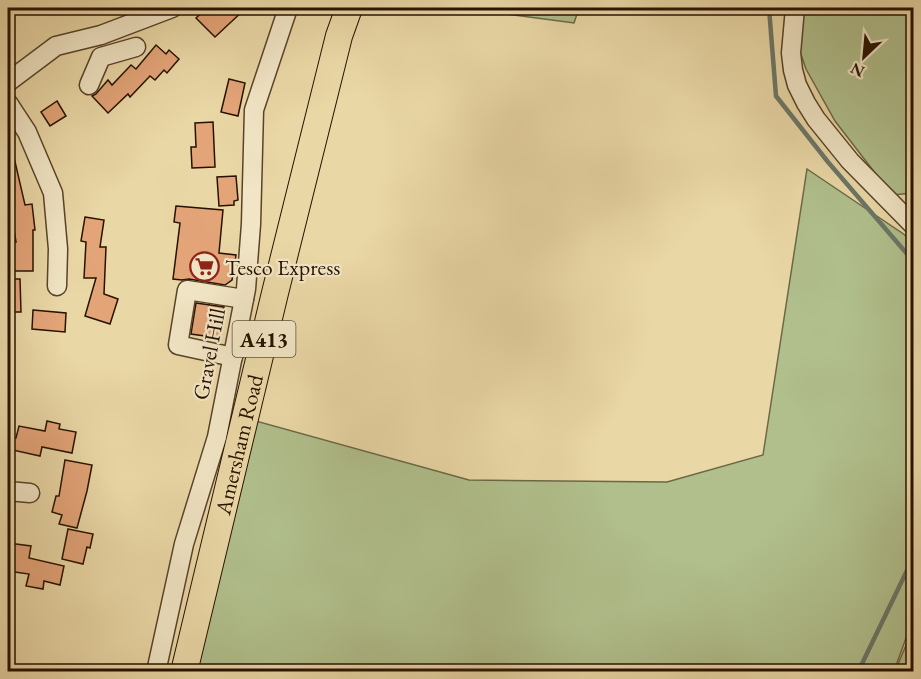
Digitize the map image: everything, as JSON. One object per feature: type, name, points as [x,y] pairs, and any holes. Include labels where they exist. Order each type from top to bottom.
[{"type":"highway","name":"Amersham Road","points":[[184,672],[275,293],[339,36],[349,8]]},
{"type":"street","points":[[8,82],[57,45],[101,35],[172,8]]},
{"type":"street","name":"Gravel Hill","points":[[156,672],[184,544],[217,437],[233,357],[245,294],[251,224],[254,110],[288,8]]},
{"type":"street","points":[[795,8],[791,53],[797,85],[806,103],[850,161],[914,226]]},
{"type":"street","points":[[101,35],[105,56]]},
{"type":"street","points":[[89,85],[101,57],[136,47]]},
{"type":"street","points":[[8,103],[27,132],[53,193],[58,249],[57,286]]},
{"type":"street","points":[[233,357],[178,345],[187,290],[245,294],[275,293]]},
{"type":"street","points":[[8,491],[30,493]]},
{"type":"green space","points":[[462,8],[579,8],[574,23]]},
{"type":"green space","points":[[800,8],[913,8],[913,193],[892,195],[835,121],[806,69],[796,40]]},
{"type":"green space","points":[[807,169],[905,235],[913,246],[913,619],[894,671],[184,672],[245,418],[469,480],[667,482],[763,455]]},
{"type":"green space","points":[[913,629],[913,671],[895,671]]},
{"type":"building","points":[[207,8],[246,8],[215,37],[196,18]]},
{"type":"building","points":[[156,45],[166,54],[169,50],[179,59],[167,73],[164,70],[155,80],[150,76],[130,97],[128,94],[108,113],[92,96],[108,80],[112,85],[131,65],[136,69]]},
{"type":"building","points":[[229,79],[245,83],[238,116],[221,112]]},
{"type":"building","points":[[57,101],[66,116],[50,126],[41,112]]},
{"type":"building","points":[[213,122],[215,167],[192,168],[191,147],[196,147],[195,123]]},
{"type":"building","points":[[8,153],[13,153],[25,205],[32,204],[35,230],[33,230],[33,271],[12,271],[12,242],[16,242],[8,198]]},
{"type":"building","points":[[236,176],[238,200],[234,201],[234,205],[219,206],[217,177]]},
{"type":"building","points":[[176,206],[223,210],[219,253],[236,255],[232,280],[225,285],[189,279],[173,279],[180,223],[174,222]]},
{"type":"building","points":[[85,217],[104,220],[100,247],[106,247],[104,294],[118,299],[110,324],[85,316],[96,278],[84,278],[86,242],[81,241]]},
{"type":"building","points":[[8,279],[20,279],[21,312],[8,312]]},
{"type":"building","points":[[196,303],[224,307],[219,338],[191,334]]},
{"type":"building","points":[[33,310],[66,313],[65,332],[32,329]]},
{"type":"building","points":[[47,421],[60,424],[59,429],[76,432],[72,453],[42,447],[40,456],[8,449],[8,437],[16,438],[19,426],[45,431]]},
{"type":"building","points":[[65,460],[92,465],[77,528],[59,524],[62,515],[52,512],[56,496],[59,496]]},
{"type":"building","points":[[68,529],[93,534],[83,564],[62,559]]},
{"type":"building","points":[[8,543],[31,546],[29,558],[64,566],[60,585],[44,581],[43,589],[26,586],[29,574],[8,571]]},
{"type":"waterway","points":[[769,8],[776,96],[828,162],[914,262]]},
{"type":"waterway","points":[[914,338],[908,366],[914,391]]},
{"type":"waterway","points":[[858,672],[914,556]]},
{"type":"place","name":"Tesco Express","points":[[204,267]]}]
